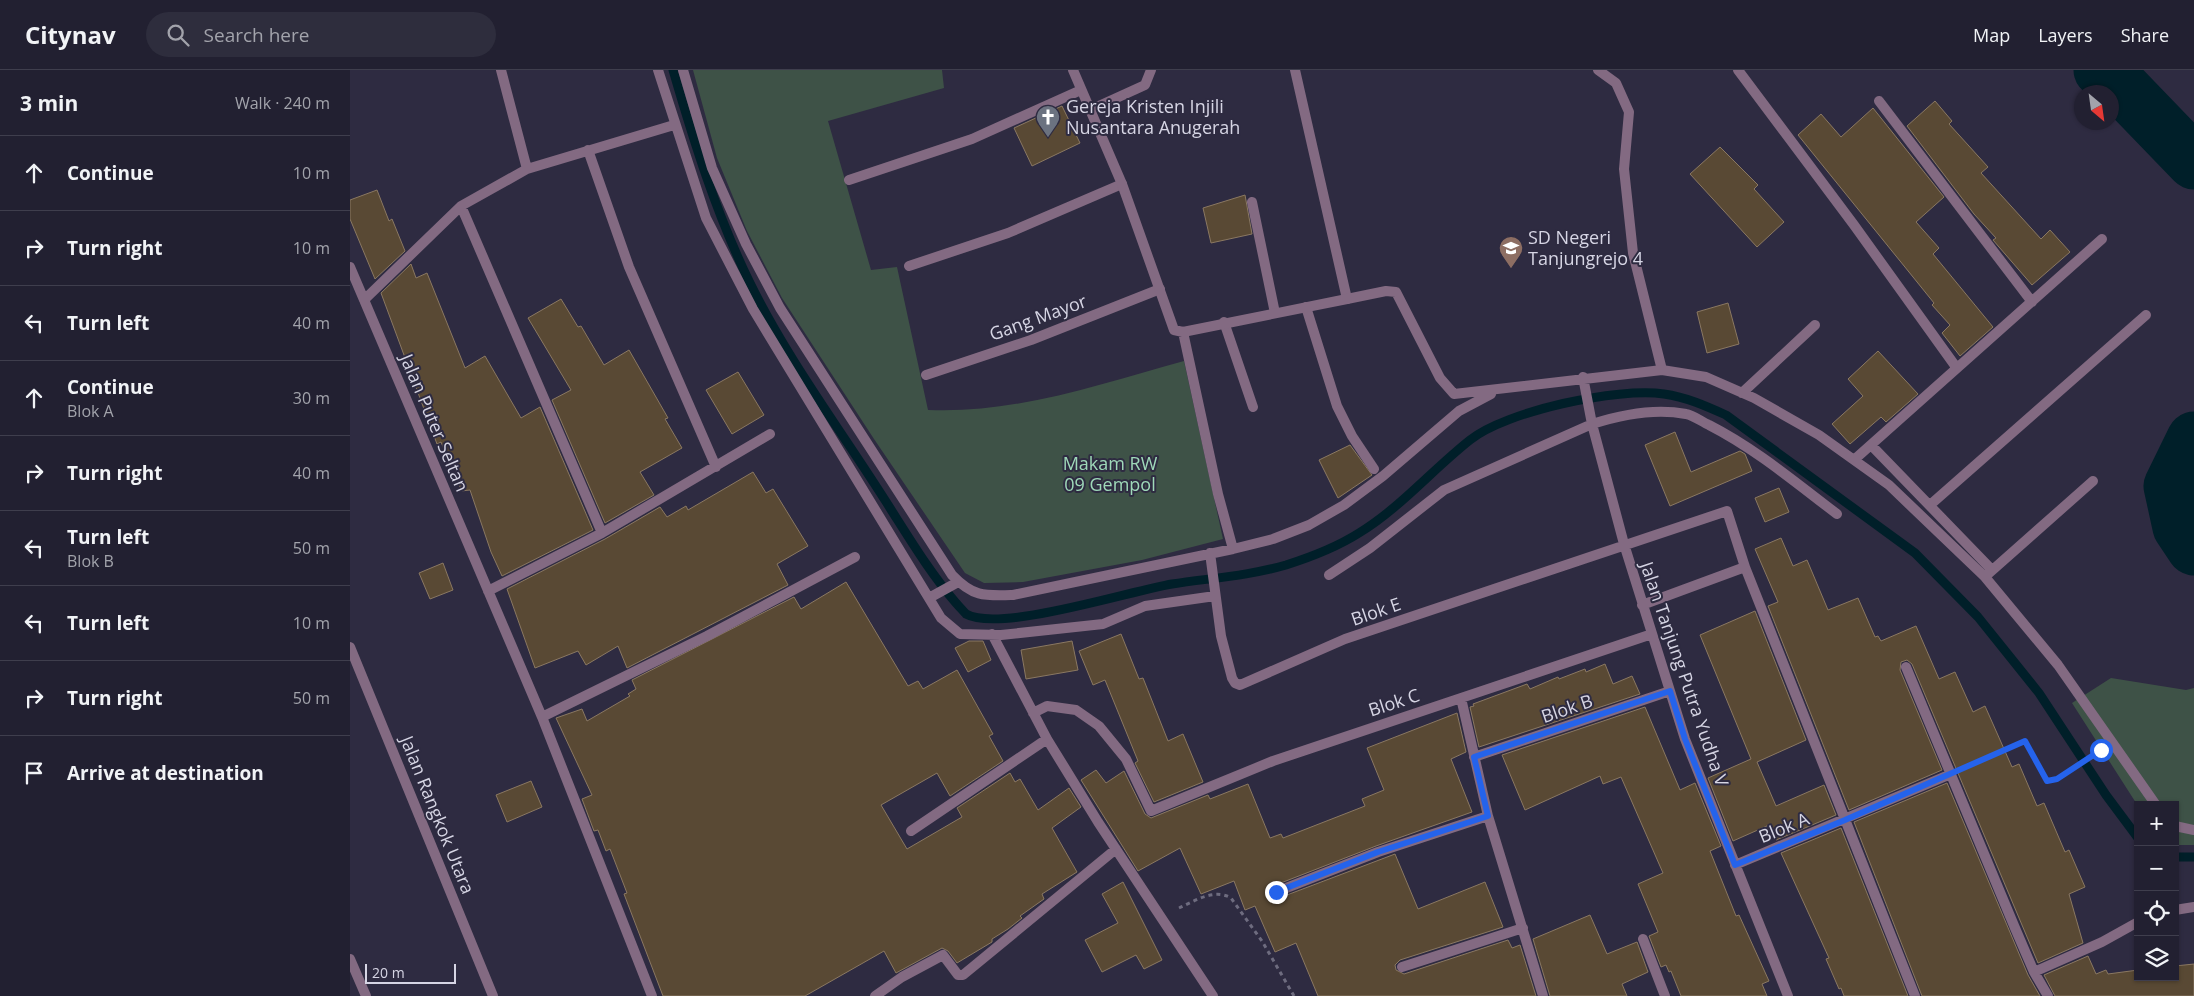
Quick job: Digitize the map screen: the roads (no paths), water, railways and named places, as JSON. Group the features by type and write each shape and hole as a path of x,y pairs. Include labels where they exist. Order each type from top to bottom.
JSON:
{"street":[{"path":"501,70 527,169"},
{"path":"658,70 674,125 706,218 753,309 930,597 941,618 960,634 992,634 1103,624 1145,606 1214,592 1210,553"},
{"path":"683,70 712,168 746,244 771,292 827,384 952,575 963,588 983,596 1013,595 1233,549 1273,539 1309,525 1344,505 1383,476 1460,411 1478,399 1507,387"},
{"path":"1073,70 1122,184 1174,330 1183,332 1224,322 1386,291 1396,292 1440,378 1447,389 1454,394 1507,387 1583,381 1662,370 1706,377 1742,393 1819,435 1855,460 1889,485 1989,574"},
{"path":"1090,110 1145,85 1151,70"},
{"path":"1295,70 1347,299"},
{"path":"1598,70 1616,83 1629,112 1624,169 1633,253 1662,370"},
{"path":"1738,70 1743,80 1854,225 1956,367"},
{"path":"849,180 972,139 1081,90"},
{"path":"1879,101 2032,302"},
{"path":"364,300 461,206 527,169 674,125"},
{"path":"588,150 629,267 716,467"},
{"path":"909,266 1008,233 1122,184"},
{"path":"1252,202 1275,313"},
{"path":"461,206 602,533"},
{"path":"1855,460 1956,367 2102,239"},
{"name":"Jalan Puter Seltan","path":"350,267 542,717 652,996"},
{"name":"Gang Mayor","path":"926,375 1031,340 1160,289"},
{"path":"1306,307 1337,406 1352,436 1374,469"},
{"path":"1930,505 2146,315"},
{"path":"1224,322 1253,407"},
{"path":"1742,393 1815,325"},
{"path":"1183,332 1218,494 1233,549"},
{"name":"Jalan Tanjung Putra Yudha V","path":"1583,381 1592,424 1624,544 1685,739 1788,996"},
{"path":"1329,575 1370,548 1444,490 1592,424 1608,418 1647,413 1687,414 1760,456 1837,514"},
{"path":"488,591 602,533 770,434"},
{"path":"1871,445 1930,505 1989,574 2058,665 2153,801"},
{"path":"1989,574 2093,480"},
{"path":"1624,544 1727,510 1745,567 1915,996"},
{"name":"Blok E","path":"1214,592 1221,636 1232,678 1235,684 1240,685 1345,640 1624,544"},
{"path":"542,717 707,636 855,557"},
{"path":"1642,605 1745,567"},
{"path":"930,597 957,582"},
{"path":"992,634 1047,739 1116,849 1213,996"},
{"name":"Blok C","path":"1033,713 1047,706 1076,710 1099,726 1126,759 1151,811 1273,762 1652,634"},
{"name":"Jalan Rangkok Utara","path":"350,647 493,996"},
{"path":"1906,667 2034,972 2048,996"},
{"name":"Blok B","path":"1474,757 1670,691"},
{"path":"1461,698 1488,816 1543,996"},
{"path":"911,831 1047,739"},
{"name":"Blok A","path":"1735,865 1951,774"},
{"path":"1276,892 1378,852 1488,816"},
{"path":"2179,827 2194,830"},
{"path":"875,996 902,977 943,955 958,974 963,974 1116,849"},
{"path":"2179,909 2194,907"},
{"path":"2034,972 2102,942 2134,924"},
{"path":"1402,967 1523,928"},
{"path":"1643,939 1665,996"},
{"path":"350,959 366,996"}],"waterway":[{"path":"673,70 716,203 737,255 764,311 798,368 922,557 938,581 966,614 983,618 1035,615 1172,584 1244,574 1286,565 1342,543 1374,523 1470,440 1487,429 1535,411 1592,398 1644,393 1672,395 1696,402 1726,415 1915,553 1978,617 2039,693 2106,795 2134,833"},
{"path":"2101,70 2110,75 2194,162"},
{"path":"2194,439 2171,486 2180,527 2194,548"},
{"path":"2179,857 2194,857"}],"place":[{"name":"Gereja Kristen Injili Nusantara Anugerah","path":"1048,138"},
{"name":"SD Negeri Tanjungrejo 4","path":"1511,269"}],"park label":[{"name":"Makam RW 09 Gempol","path":"1110,474"}]}
